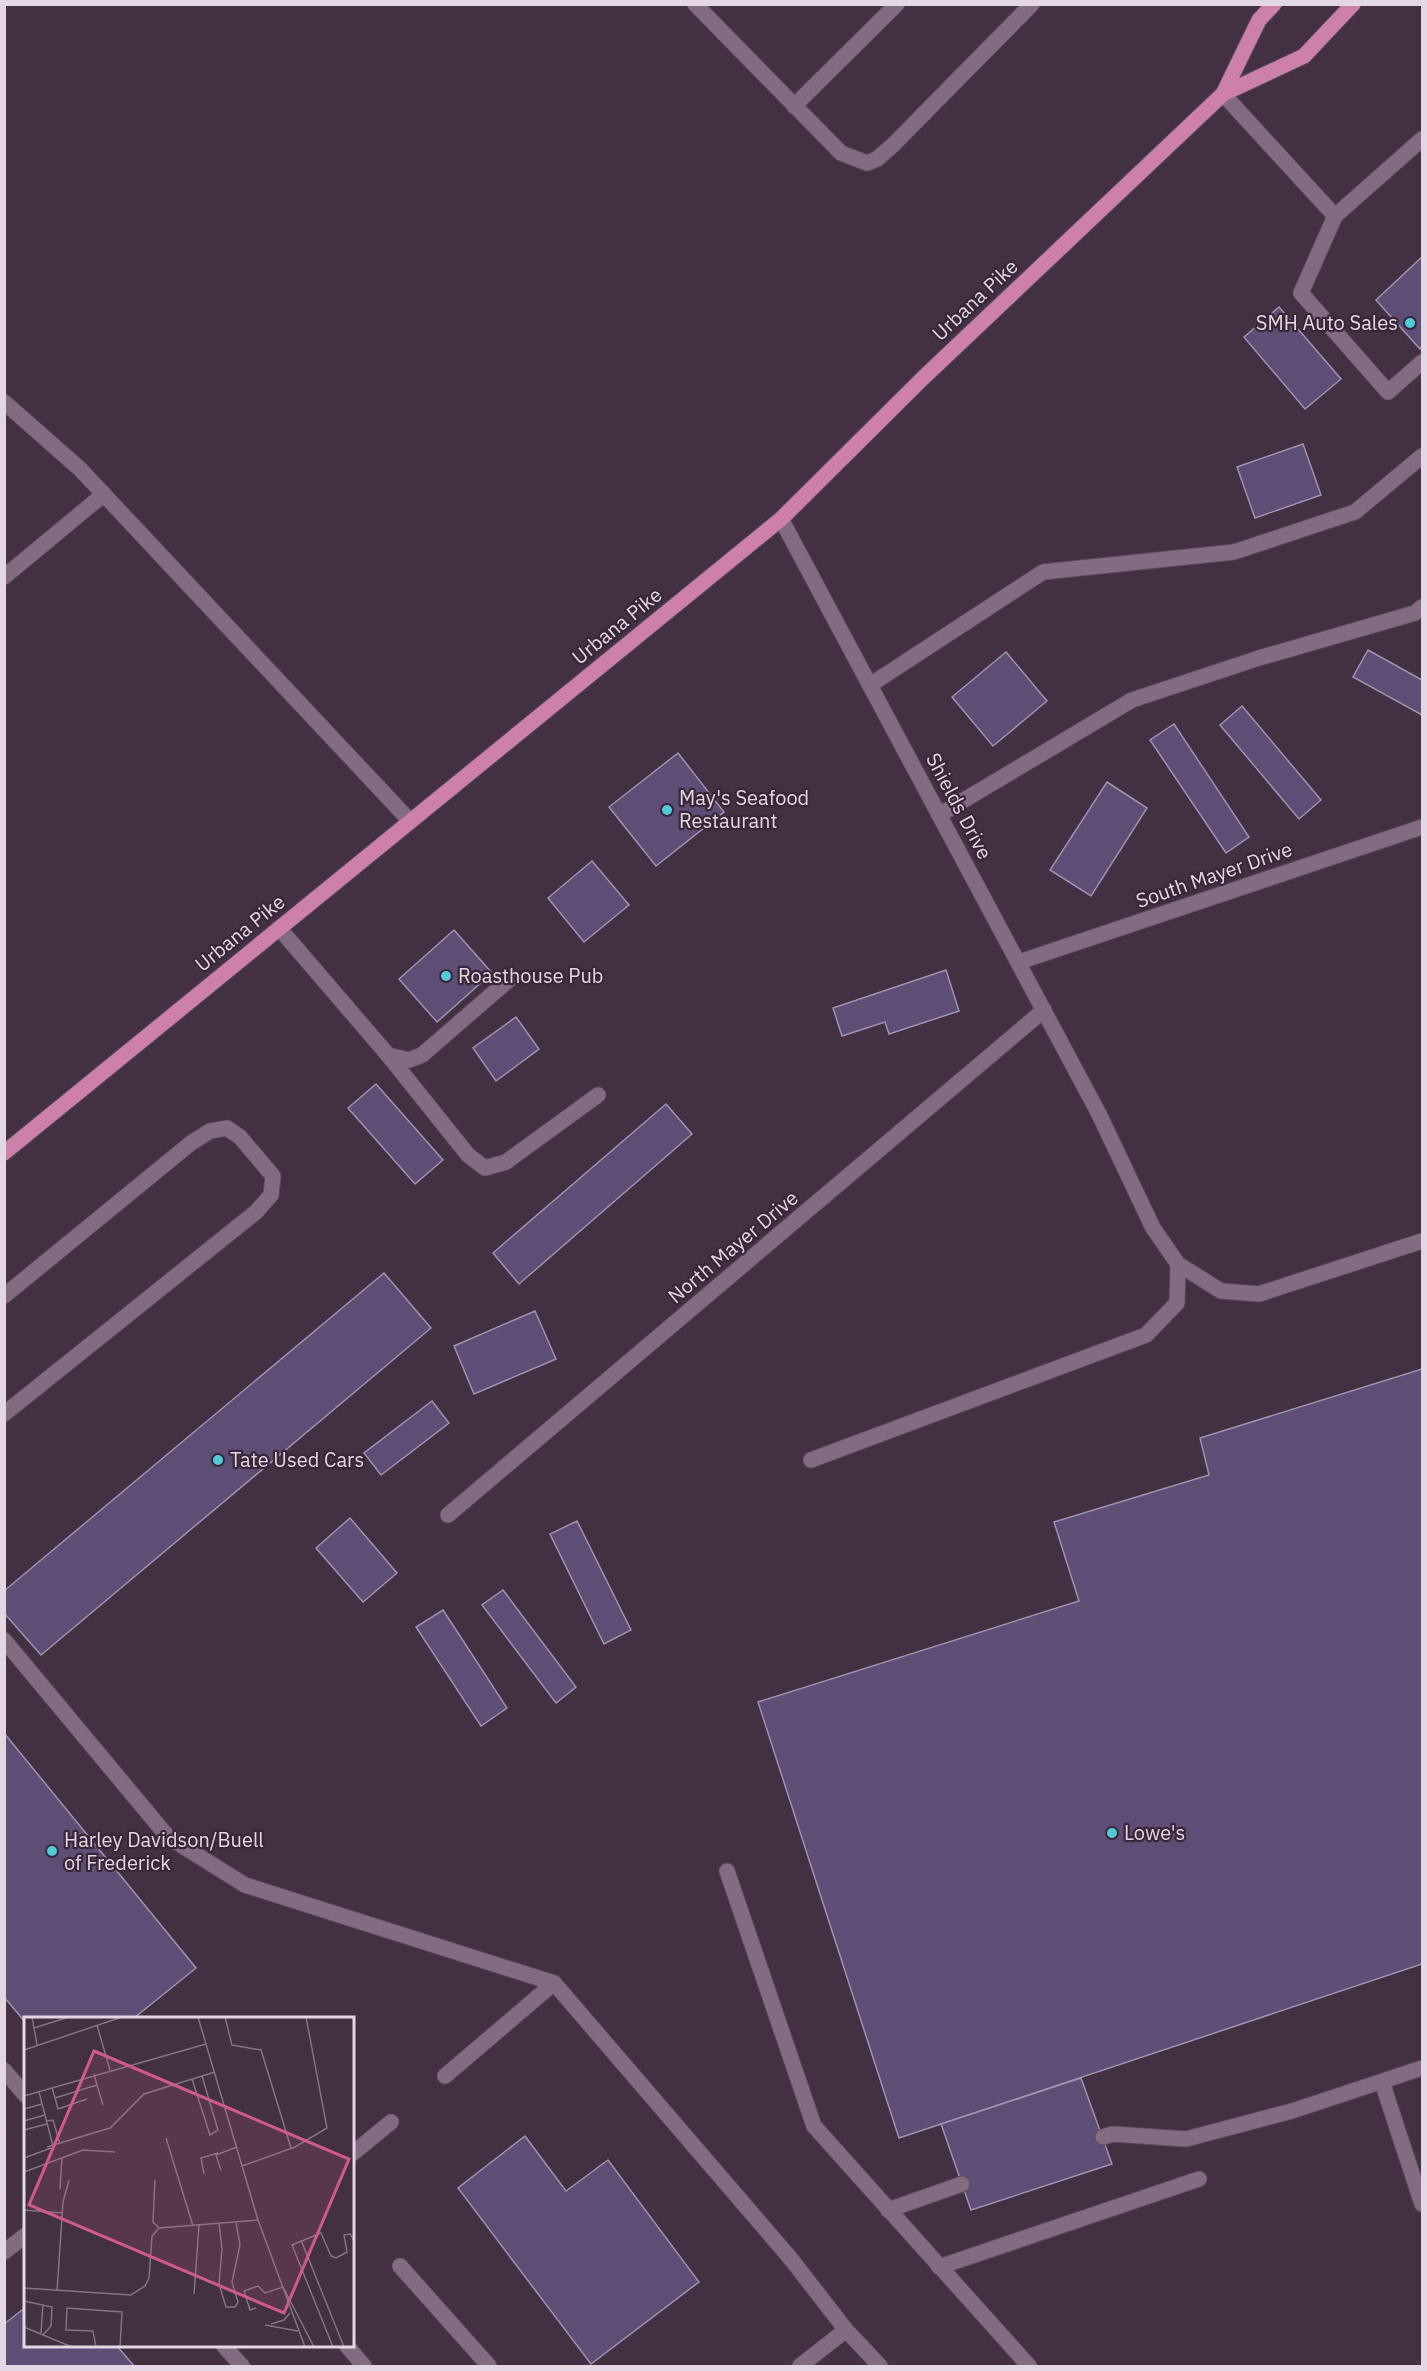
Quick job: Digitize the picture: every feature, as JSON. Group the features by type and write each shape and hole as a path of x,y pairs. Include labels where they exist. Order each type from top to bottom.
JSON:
{"main road":[{"name":"Urbana Pike","path":"1223,94 1259,20 1274,4"},
{"name":"Urbana Pike","path":"4,1154 781,519 923,378 1223,94 1304,56 1353,4"}],"street":[{"path":"695,4 841,153 859,162 867,163 877,159 1032,4"},
{"path":"794,106 897,4"},
{"path":"1223,94 1335,216"},
{"path":"1422,139 1335,216 1301,293 1388,392 1422,362"},
{"path":"4,402 80,469 410,821"},
{"path":"870,685 1043,572 1234,552 1355,512 1422,456"},
{"path":"4,577 104,494"},
{"name":"Shields Drive","path":"781,519 1099,1114 1153,1228 1178,1264"},
{"path":"939,815 1132,700 1259,658 1415,613 1422,607"},
{"name":"South Mayer Drive","path":"1019,962 1422,827"},
{"path":"279,928 388,1055 468,1155 485,1167 506,1162 598,1095"},
{"path":"388,1055 409,1060 422,1055 512,976"},
{"name":"North Mayer Drive","path":"448,1515 1044,1010"},
{"path":"4,1296 182,1151 210,1131 227,1128 240,1137 273,1176 271,1195 256,1212 4,1414"},
{"path":"1178,1264 1221,1291 1258,1294 1422,1241"},
{"path":"811,1460 1146,1335 1177,1303 1178,1264"},
{"path":"4,1640 168,1837 245,1885 554,1983 791,2259 846,2330 880,2367"},
{"path":"727,1871 814,2126 1029,2367"},
{"path":"445,2076 554,1983"},
{"path":"1103,2137 1113,2134 1186,2139 1292,2111 1422,2068"},
{"path":"4,2070 24,2094"},
{"path":"1382,2082 1422,2204"},
{"path":"354,2152 391,2122"},
{"path":"939,2267 1199,2179"},
{"path":"888,2210 962,2184"},
{"path":"4,2252 24,2237"},
{"path":"400,2266 489,2367"},
{"path":"801,2367 846,2330"},
{"path":"225,2347 242,2367"},
{"path":"347,2347 364,2367"}],"building":[{"name":"SMH Auto Sales","path":"1422,257 1422,346 1420,349 1376,300"},
{"path":"1279,307 1341,379 1305,409 1244,337"},
{"path":"1303,444 1321,495 1255,518 1237,467"},
{"path":"1368,650 1422,680 1422,715 1353,677"},
{"path":"1006,652 1047,701 993,746 952,697"},
{"path":"1242,706 1321,800 1299,819 1220,725"},
{"path":"1174,724 1249,837 1226,853 1150,740"},
{"name":"May's Seafood Restaurant","path":"678,753 724,812 656,866 609,807"},
{"path":"1107,782 1147,808 1091,896 1050,870"},
{"path":"592,861 629,905 584,942 548,898"},
{"name":"Roasthouse Pub","path":"454,930 492,973 437,1022 399,979"},
{"path":"946,970 959,1011 889,1034 885,1022 842,1036 833,1008"},
{"path":"516,1017 539,1049 496,1081 473,1048"},
{"path":"376,1084 443,1160 415,1184 348,1108"},
{"path":"666,1104 692,1134 519,1284 493,1253"},
{"name":"Tate Used Cars","path":"384,1273 431,1328 41,1655 4,1613 4,1591"},
{"path":"535,1311 556,1359 474,1394 454,1346"},
{"name":"Lowe's","path":"1422,1369 1422,1964 899,2138 758,1702 1079,1601 1054,1522 1209,1475 1200,1438"},
{"path":"432,1401 449,1423 381,1475 364,1453"},
{"path":"350,1518 397,1573 363,1602 316,1548"},
{"path":"577,1521 631,1630 604,1644 550,1534"},
{"path":"503,1590 576,1687 556,1703 482,1605"},
{"path":"443,1610 507,1708 481,1726 416,1627"},
{"name":"Harley Davidson/Buell of Frederick","path":"4,1733 196,1968 135,2017 24,2017 24,2021 4,1997"},
{"path":"1081,2078 1112,2164 971,2210 941,2124"},
{"path":"525,2136 566,2191 608,2160 699,2282 591,2364 458,2188"},
{"path":"24,2309 24,2347 118,2347 134,2366 4,2366 4,2324"}],"place":[{"name":"SMH Auto Sales","path":"1410,323"},
{"name":"May's Seafood Restaurant","path":"667,810"},
{"name":"Roasthouse Pub","path":"446,976"},
{"name":"Tate Used Cars","path":"218,1460"},
{"name":"Lowe's","path":"1112,1833"},
{"name":"Harley Davidson/Buell of Frederick","path":"52,1851"}]}
